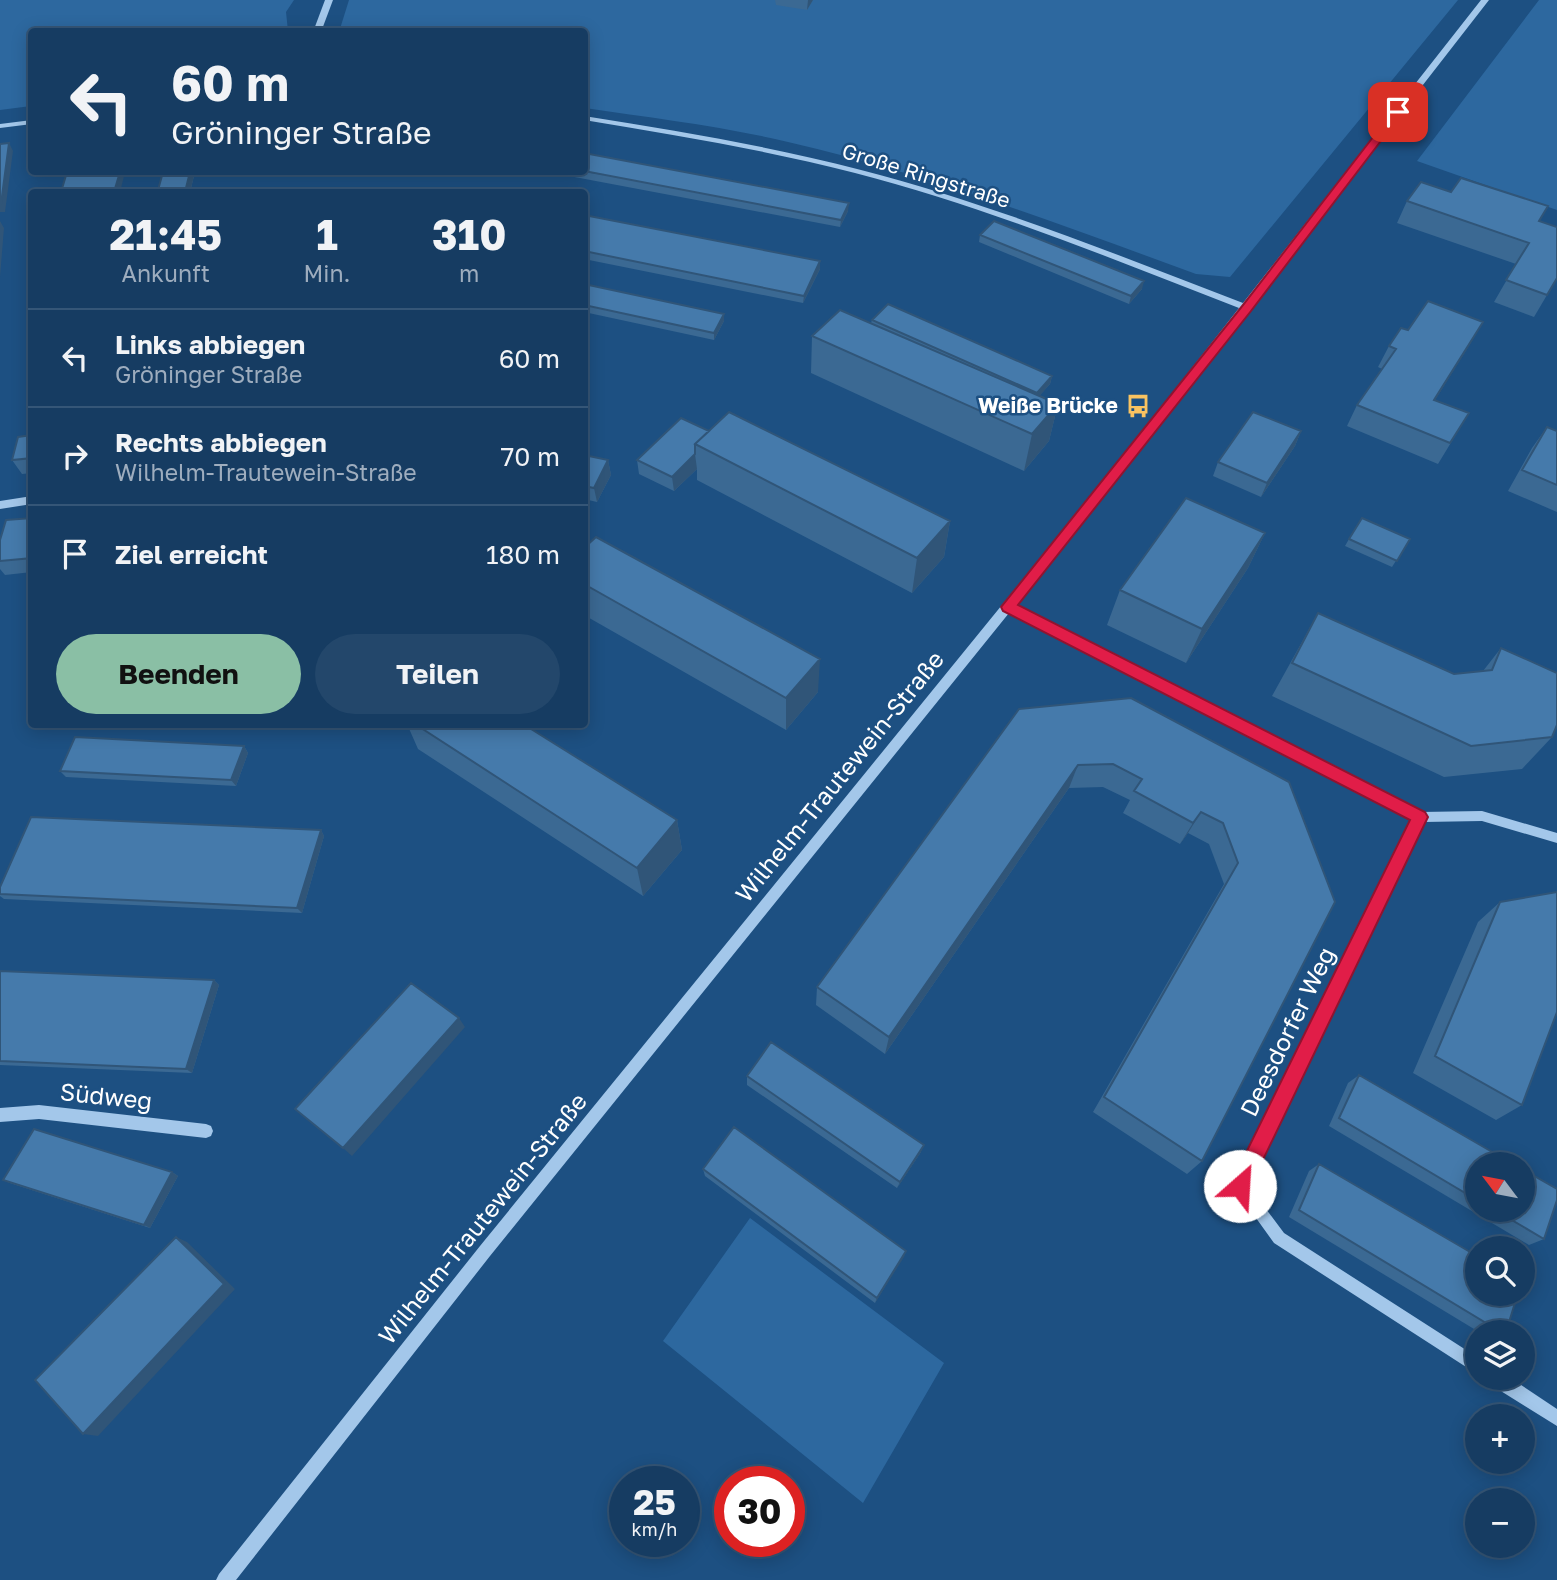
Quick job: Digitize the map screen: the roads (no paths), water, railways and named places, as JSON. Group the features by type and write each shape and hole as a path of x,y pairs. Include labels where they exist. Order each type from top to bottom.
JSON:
{"street":[{"path":"318,28 329,0"},
{"name":"Wilhelm-Trautewein-Straße","path":"225,1580 502,1230 1247,308 1485,0"},
{"name":"Große Ringstraße","path":"588,119 711,139 894,181 977,207 1247,308"},
{"path":"0,126 28,122"},
{"path":"0,505 28,501"},
{"path":"1008,607 1420,817 1482,816 1557,838"},
{"name":"Deesdorfer Weg","path":"1420,817 1240,1186 1279,1238 1465,1358"},
{"name":"Südweg","path":"0,1115 39,1112 206,1131"},
{"path":"1514,1390 1557,1418"}],"place":[{"name":"Weiße Brücke","path":"1138,406"}]}
